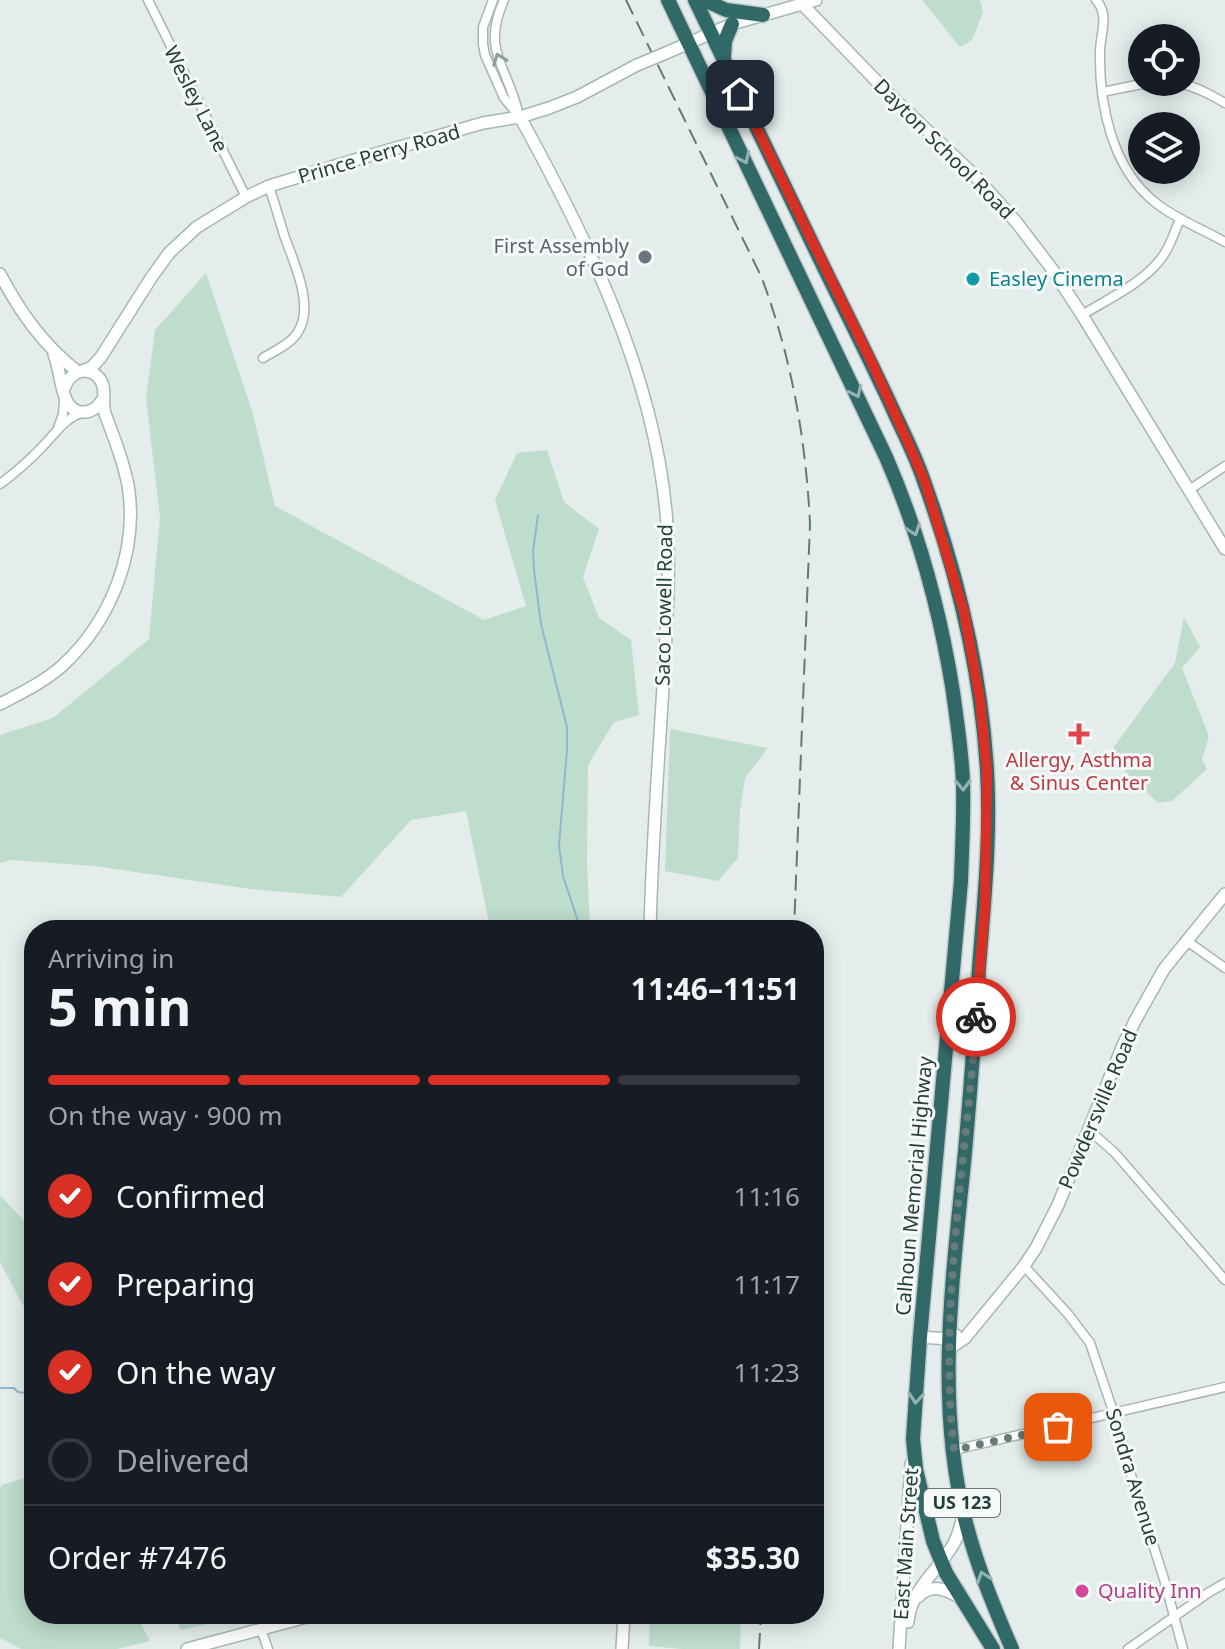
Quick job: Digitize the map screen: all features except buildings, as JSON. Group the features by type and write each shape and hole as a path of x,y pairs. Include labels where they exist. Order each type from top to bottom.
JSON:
{"highway":[{"name":"Calhoun Memorial Highway","path":"668,0 886,457 926,564 940,619 963,779 961,881 913,1439 916,1469 933,1541 960,1598 993,1649"},
{"name":"US 123","path":"695,0 910,447 925,482 964,612 980,700 987,772 986,869 973,1069 951,1289 949,1397 963,1510 992,1602 1012,1649"},
{"path":"704,0 726,10 763,15"},
{"path":"724,60 725,41 732,24"},
{"path":"886,457 910,447"},
{"path":"940,619 964,612"},
{"path":"957,923 983,925"},
{"path":"933,1189 961,1190"},
{"path":"931,1212 939,1241 956,1245"},
{"path":"926,1264 945,1268 951,1289"}],"street":[{"name":"Wesley Lane","path":"148,0 246,197"},
{"path":"493,0 483,27 485,55 504,98 520,117"},
{"path":"504,0 498,13 494,45 520,117"},
{"name":"Prince Perry Road","path":"80,372 92,367 169,253 197,227 246,197 269,186 425,139 483,123 520,117 577,97 637,65 732,24 816,0"},
{"path":"1096,0 1105,14 1100,53 1103,92 1114,141 1127,172 1155,203 1225,242"},
{"name":"Dayton School Road","path":"802,4 998,200 1046,260 1225,549"},
{"path":"1103,92 1180,83 1225,103"},
{"name":"Saco Lowell Road","path":"520,117 574,221 624,335 647,405 660,470 666,515 667,609 651,920"},
{"path":"263,358 299,331 304,302 296,266 269,186"},
{"path":"1082,315 1159,262 1180,219"},
{"path":"0,274 26,320 60,359 80,372 95,374 101,381 105,413 128,485 130,511 123,570 110,603 86,642 42,681 0,704"},
{"name":"Prince Perry Road","path":"101,381 102,369 117,333"},
{"path":"51,349 59,365 64,393 73,408 88,411 102,421 114,439"},
{"path":"57,429 63,414 67,380 80,372"},
{"path":"0,484 26,463 57,429 77,414 101,403 104,394"},
{"path":"1189,490 1225,466"},
{"name":"Powdersville Road","path":"949,1344 965,1338 1036,1248 1058,1205 1136,1019 1164,969 1225,894"},
{"path":"1187,941 1225,968"},
{"path":"1089,1130 1115,1153 1225,1280"},
{"name":"Sondra Avenue","path":"1024,1266 1059,1303 1090,1343 1114,1412 1183,1649"},
{"path":"920,1337 949,1344"},
{"path":"954,1450 1225,1387"},
{"name":"East Main Street","path":"899,1649 913,1439"},
{"name":"East Main Street","path":"906,1649 912,1603 955,1541 963,1510"},
{"path":"1128,1649 1225,1583"},
{"path":"912,1603 922,1592 935,1588 960,1598"},
{"path":"187,1649 280,1624"},
{"path":"622,1649 623,1624"},
{"path":"261,1629 268,1649"}],"green space":[{"path":"922,0 980,0 983,12 972,40 960,47"},
{"path":"206,273 253,414 275,506 484,620 526,606 495,500 517,453 547,450 564,502 599,529 583,577 599,618 631,640 639,715 614,722 588,765 590,920 490,920 466,811 411,820 341,897 251,889 95,866 11,860 0,863 0,735 53,718 149,639 160,517 146,398 155,330"},
{"path":"1184,617 1200,647 1182,668 1209,736 1202,759 1207,769 1172,801 1158,803 1108,755 1175,663"},
{"path":"670,729 768,748 745,778 738,858 718,881 665,871"},
{"path":"0,1195 24,1221 24,1307 0,1262"},
{"path":"24,1478 24,1624 141,1624 150,1641 117,1649 21,1649 0,1638 2,1485"},
{"path":"178,1624 208,1624 181,1630"},
{"path":"650,1624 741,1624 740,1649 649,1646"}],"waterway":[{"path":"538,515 533,551 541,624 567,727 559,845 563,876 578,920"},
{"path":"0,1388 14,1388 24,1393"}],"railway":[{"path":"626,0 761,276 781,336 795,398 805,460 810,524 794,920"},
{"path":"759,1649 760,1624"}],"way so far":[{"path":"976,1017 950,1297 949,1397 954,1450 1058,1427"}],"place":[{"name":"First Assembly of God","path":"645,257"},
{"name":"Easley Cinema","path":"973,279"},
{"name":"Allergy, Asthma & Sinus Center","path":"1079,734"},
{"name":"Quality Inn","path":"1082,1591"}],"route":[{"path":"740,94 910,447 925,482 964,612 980,700 988,804 985,906 976,1017"}]}
